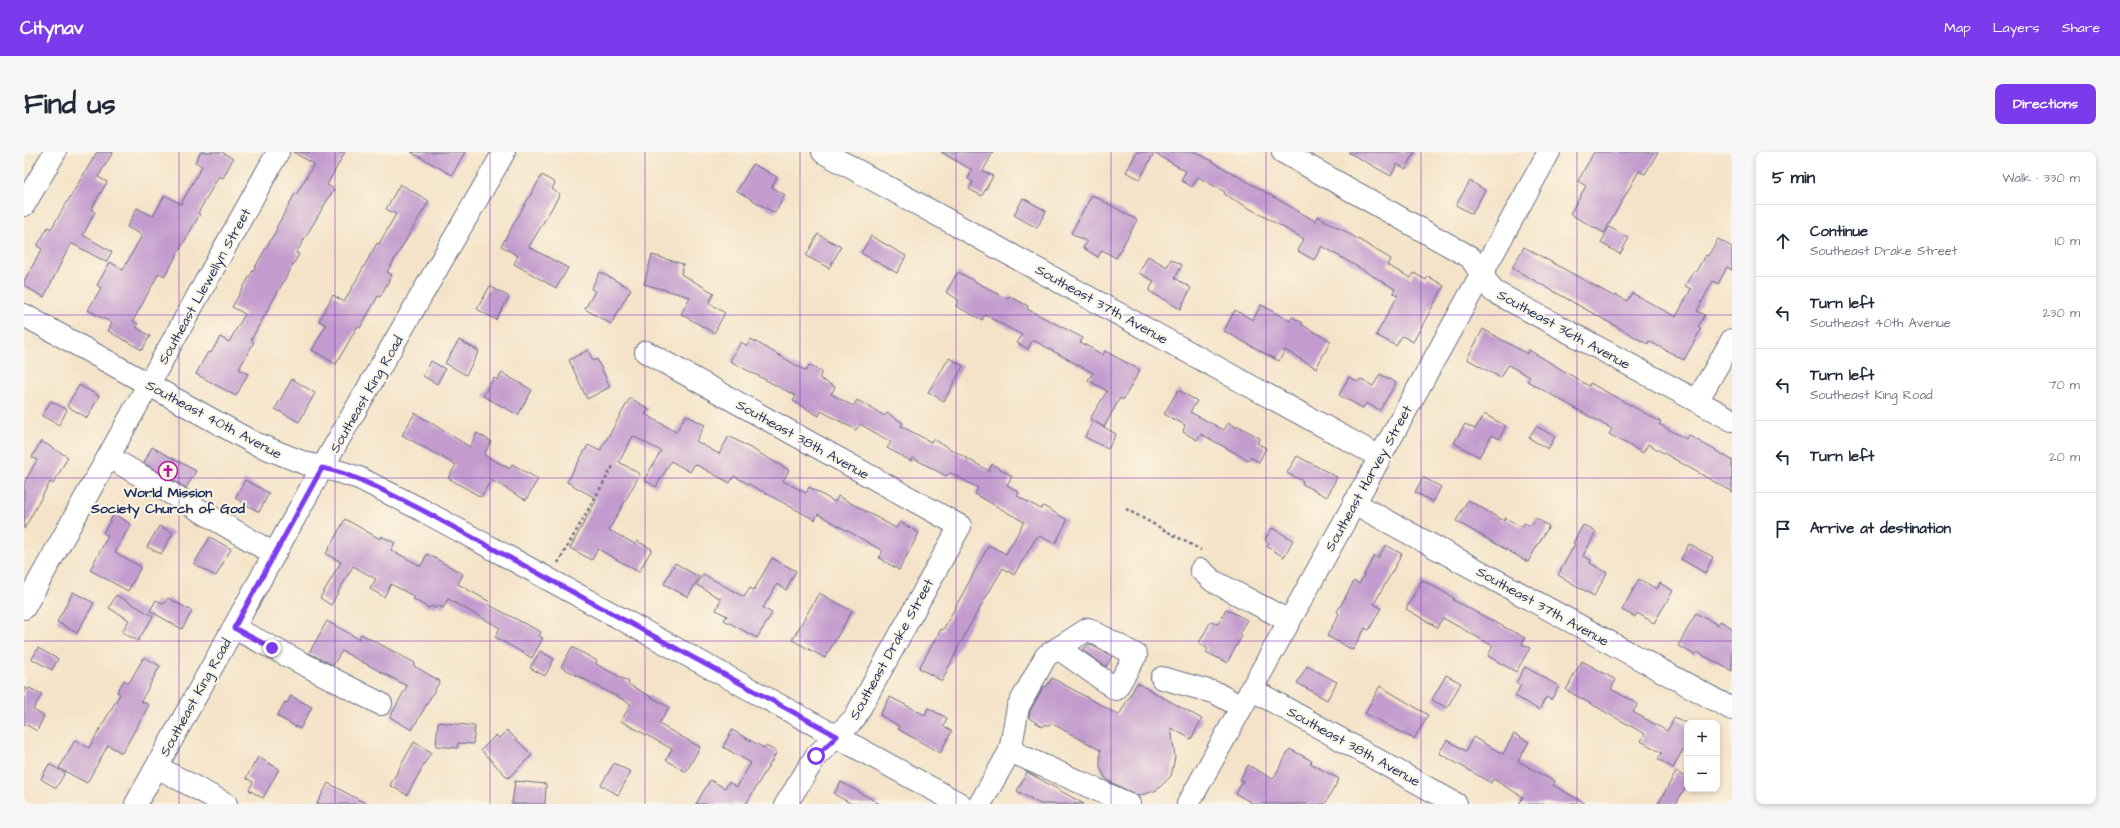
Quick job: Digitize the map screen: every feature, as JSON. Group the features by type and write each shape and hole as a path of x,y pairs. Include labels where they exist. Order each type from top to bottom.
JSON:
{"street":[{"path":"24,205 55,152"},
{"name":"Southeast Llewellyn Street","path":"24,608 278,152"},
{"name":"Southeast King Road","path":"136,804 322,468 504,152"},
{"name":"Southeast 37th Avenue","path":"823,152 1380,457"},
{"name":"Southeast 36th Avenue","path":"1283,152 1470,257 1493,291 1732,420"},
{"name":"Southeast Harvey Street","path":"1188,804 1549,152"},
{"name":"Southeast 40th Avenue","path":"24,315 254,443 293,460 359,478 549,579 960,804"},
{"path":"1697,401 1732,340"},
{"name":"Southeast 38th Avenue","path":"646,352 960,526"},
{"path":"109,457 274,554"},
{"name":"Southeast 37th Avenue","path":"1354,503 1732,709"},
{"name":"Southeast Drake Street","path":"786,804 816,756 854,719 960,526"},
{"path":"1201,570 1213,580 1289,621"},
{"path":"234,628 381,704"},
{"path":"980,804 1010,752 1018,707 1046,656 1058,648"},
{"name":"Southeast 38th Avenue","path":"1162,678 1216,693 1246,698 1456,804"},
{"path":"1010,752 1130,804"},
{"path":"157,766 226,804"}],"path":[{"path":"549,579 613,466"}],"building":[{"path":"97,152 113,152 98,177 107,182 91,210 95,212 83,235 112,252 106,262 71,243 44,297 24,286 24,281 42,249 37,246 48,227 51,229"},
{"path":"201,152 222,152 233,159 223,178 219,176 198,213 200,214 165,276 159,273 133,321 138,324 136,327 150,336 142,350 108,331 112,323 88,310 101,288 97,285 110,262 123,270 142,235 127,227 137,208 153,216 165,195 181,204 202,166 195,162"},
{"path":"293,152 345,152 327,185 334,189 296,253 299,254 251,340 254,342 239,369 248,374 236,396 196,374 208,352 211,353 220,337 229,342 245,314 232,307 277,229 276,228 295,194 296,195 314,164"},
{"path":"411,152 465,152 452,175"},
{"path":"941,152 993,152 983,171 993,176 982,196 969,189 973,182 968,179 972,170"},
{"path":"1137,152 1196,152 1315,221 1317,216 1348,233 1391,259 1387,265 1411,278 1414,273 1426,280 1428,276 1444,286 1413,342 1402,336 1396,346 1376,335 1398,295 1393,293 1395,289 1322,246 1314,260 1298,251 1304,239 1224,194 1225,192 1198,177 1192,187 1181,180 1186,171 1154,153 1140,179 1126,172"},
{"path":"1348,152 1415,152 1406,169 1397,164 1391,176"},
{"path":"1594,152 1658,152 1645,174 1639,171 1604,233 1570,214 1586,186 1578,181"},
{"path":"753,164 777,177 772,187 785,195 775,213 737,191"},
{"path":"542,175 555,183 552,189 560,194 529,247 568,268 556,288 514,264 518,256 501,246"},
{"path":"1470,181 1485,190 1472,214 1456,205"},
{"path":"400,184 429,201 387,272 392,275 380,297 378,296 360,328 357,327 336,364 312,350 326,325 319,321 333,295 344,302 377,243 379,244 396,214 386,209"},
{"path":"1092,195 1137,220 1116,258 1102,250 1098,257 1083,248 1087,242 1071,233"},
{"path":"1023,198 1046,211 1037,228 1014,215"},
{"path":"1609,227 1629,238 1620,254 1601,243"},
{"path":"818,234 841,247 829,268 806,256"},
{"path":"871,236 906,256 897,273 861,253"},
{"path":"1718,239 1732,247 1732,270 1727,267 1718,284 1713,281 1697,311 1705,315 1698,327 1701,329 1684,360 1649,341 1648,344 1644,342 1512,268 1524,247 1615,297 1616,295 1627,301 1632,293 1676,317 1691,289 1685,286 1694,270 1696,272 1705,255 1708,256"},
{"path":"652,255 683,264 681,274 714,293 709,303 725,313 714,333 681,314 690,297 644,284"},
{"path":"1148,256 1167,267 1171,259 1182,265 1175,278 1191,288 1180,309 1149,291 1154,281 1139,273"},
{"path":"600,272 631,289 611,324 585,309 595,291 591,289"},
{"path":"958,272 1007,299 1009,296 1028,306 1027,309 1083,338 1080,342 1103,355 1105,351 1140,370 1123,400 1120,398 1104,427 1090,419 1107,391 1088,380 1093,373 1035,341 1032,341 1028,349 1017,343 1022,335 985,315 982,320 956,306 959,300 946,292"},
{"path":"490,286 509,297 496,320 477,309"},
{"path":"1261,305 1290,321 1292,317 1303,323 1302,325 1331,341 1316,368 1285,350 1279,361 1224,331 1235,310 1253,320"},
{"path":"1483,329 1527,354 1529,350 1589,386 1590,383 1661,422 1659,424 1686,439 1688,435 1732,460 1732,492 1648,444 1643,453 1609,434 1612,429 1527,381 1530,377 1508,365 1501,378 1467,359"},
{"path":"751,339 806,371 809,365 822,372 819,378 835,387 831,394 853,406 857,400 885,416 887,413 903,423 901,426 931,442 933,439 989,471 992,464 1012,476 1007,485 1019,492 1017,496 1041,509 1043,506 1066,519 1067,521 1055,544 1040,536 1036,538 1014,575 1003,568 966,632 942,681 919,668 941,629 943,630 989,545 1006,554 1024,522 975,494 978,488 951,473 946,476 913,458 911,461 887,448 891,442 860,424 856,430 821,411 819,416 793,401 796,396 730,361 741,342 747,346"},
{"path":"459,340 479,351 466,375 445,363"},
{"path":"588,350 593,361 597,359 610,387 587,399 569,360"},
{"path":"949,358 963,366 944,401 928,392"},
{"path":"431,361 445,369 437,384 423,376"},
{"path":"502,373 532,390 518,415 483,396 494,378 497,380"},
{"path":"1380,374 1396,383 1380,410 1366,403 1363,408 1339,395 1349,377 1358,382 1360,379 1373,386"},
{"path":"292,379 315,393 299,422 275,409"},
{"path":"79,385 99,396 87,418 67,406"},
{"path":"1178,390 1197,401 1190,412 1224,430 1228,423 1237,428 1238,426 1260,438 1257,443 1266,448 1259,462 1250,457 1248,460 1201,434 1197,440 1183,432 1185,425 1164,414"},
{"path":"630,398 649,409 645,414 676,432 686,415 705,425 696,441 719,454 729,436 789,470 783,481 806,493 809,487 835,502 838,496 896,528 900,522 919,533 899,570 879,558 883,551 818,514 815,520 734,476 730,483 695,464 690,472 671,461 656,487 644,480 661,451 633,436 619,462 640,474 609,530 635,544 637,541 652,549 639,572 598,549 592,560 570,548 597,499 567,482 588,445 600,451"},
{"path":"51,401 67,410 59,425 42,416"},
{"path":"415,413 470,447 477,433 491,441 484,455 510,469 512,464 538,479 526,500 491,480 481,497 448,478 456,465 402,435"},
{"path":"1484,414 1506,426 1499,439 1492,435 1479,457 1454,443 1465,424 1475,429"},
{"path":"1093,421 1116,434 1108,449 1085,437"},
{"path":"1536,426 1555,437 1548,449 1529,438"},
{"path":"41,441 68,457 53,484 50,482 24,529 24,483 37,460 32,457"},
{"name":"World Mission Society Church of God","path":"152,447 196,471 186,488 144,463"},
{"path":"1297,456 1337,477 1327,497 1302,484 1303,481 1287,473"},
{"path":"1423,477 1441,487 1433,502 1415,492"},
{"path":"245,480 269,493 259,512 235,498"},
{"path":"1468,500 1504,521 1505,518 1522,527 1524,523 1531,526 1536,518 1549,526 1528,562 1456,521"},
{"path":"114,514 131,524 115,552 141,567 128,591 90,570 108,536 103,533"},
{"path":"345,519 380,539 381,536 395,543 391,550 421,566 427,554 463,574 458,584 490,602 489,605 541,632 539,636 543,638 532,658 495,637 500,628 448,599 443,608 437,605 435,608 431,606 429,608 413,599 415,597 391,584 384,597 370,589 376,579 353,566 331,605 320,598 341,562 326,554"},
{"path":"1583,525 1596,532 1583,556 1591,560 1590,563 1607,573 1594,596 1558,575 1575,544 1573,543"},
{"path":"159,526 173,533 161,554 147,547"},
{"path":"1272,528 1293,540 1284,557 1267,547 1269,543 1265,540"},
{"path":"210,537 231,549 216,576 194,564"},
{"path":"1689,544 1713,557 1705,573 1681,559"},
{"path":"1386,545 1402,554 1374,604 1381,608 1369,630 1365,628 1353,650 1327,636 1339,614 1337,612 1354,581 1359,584 1374,556 1378,558"},
{"path":"772,558 796,571 786,590 777,584 763,608 772,613 757,638 724,620 727,616 716,610 721,599 697,585 703,574 744,597 750,588 754,590"},
{"path":"675,563 699,577 688,597 664,584"},
{"path":"1639,579 1657,589 1660,583 1673,591 1654,623 1637,613 1635,617 1622,610"},
{"path":"1422,580 1454,598 1453,600 1525,638 1522,644 1530,648 1516,672 1488,656 1493,646 1443,618 1437,627 1406,609"},
{"path":"73,592 94,603 77,633 57,622"},
{"path":"819,593 852,611 825,658 792,640"},
{"path":"116,595 153,616 138,641 122,632 129,620 109,608"},
{"path":"168,598 192,611 182,629 150,611 156,600 164,604"},
{"path":"1226,609 1247,620 1239,634 1242,636 1227,663 1206,652 1208,649 1199,643 1211,621 1218,624"},
{"path":"1696,613 1718,625 1720,621 1732,628 1732,671 1697,652 1695,655 1678,646"},
{"path":"327,621 359,639 361,634 415,663 414,666 440,681 412,730 390,717 407,686 342,651 333,665 309,653"},
{"path":"1089,644 1112,656 1106,667 1082,650"},
{"path":"572,647 597,661 596,664 629,682 628,684 669,707 659,724 700,747 686,772 666,760 672,749 621,721 631,704 561,667"},
{"path":"38,648 58,659 52,670 32,659"},
{"path":"540,651 554,659 545,676 530,668"},
{"path":"144,657 160,666 141,701 149,705 122,753 108,745 87,783 59,768 75,740 89,748 120,694 117,692 124,680 129,683"},
{"path":"1582,661 1616,680 1611,689 1638,704 1633,712 1667,731 1675,717 1684,722 1684,748 1673,768 1658,759 1662,753 1641,741 1645,734 1566,690"},
{"path":"1307,666 1337,682 1327,700 1297,683"},
{"path":"1525,667 1559,686 1551,700 1546,697 1539,710 1515,696 1521,685 1516,683"},
{"path":"1446,675 1461,683 1447,708 1432,700"},
{"path":"1052,678 1119,715 1137,683 1202,719 1191,739 1171,728 1175,757 1171,776 1157,790 1138,796 1107,780 1100,768 1100,750 1051,723 1049,726 1045,724 1043,727 1029,718 1030,711 1044,686 1046,687"},
{"path":"1380,686 1428,715 1414,739 1365,713"},
{"path":"24,687 28,690 29,688 42,694 33,710 44,716 37,731 25,724 24,726"},
{"path":"291,696 312,707 300,729 277,716 285,702 287,703"},
{"path":"890,697 925,715 928,708 947,718 943,726 952,731 940,753 898,729 899,726 880,715"},
{"path":"438,722 475,726 473,744 458,743 457,748 436,746"},
{"path":"507,730 532,755 508,778 481,750 496,735 499,738"},
{"path":"732,730 764,748 766,746 777,752 746,804 696,804 710,780 725,788 729,782 737,787 751,763 723,747"},
{"path":"1514,734 1529,742 1518,761 1555,782 1553,785 1586,804 1519,804 1523,797 1493,779 1491,783 1439,753 1447,740 1466,751 1473,737 1503,754"},
{"path":"414,742 431,752 407,795 390,785"},
{"path":"1290,749 1312,761 1310,763 1339,779 1325,804 1254,804 1236,794 1243,781 1240,780 1248,765 1273,779"},
{"path":"258,757 279,769 263,798 249,790 253,782 246,778"},
{"path":"614,763 631,772 618,795 601,785"},
{"path":"49,764 65,773 56,788 41,779"},
{"path":"1027,772 1084,804 1040,804 1017,791"},
{"path":"1676,772 1684,776 1684,789 1676,804 1658,804"},
{"path":"515,781 546,784 545,804 512,804"},
{"path":"841,782 880,804 852,804 834,794"},
{"path":"328,783 367,804 317,804"}],"place":[{"name":"World Mission Society Church of God","path":"168,471"}],"route":[{"path":"272,648 234,628 322,468 359,478 422,510 837,736 816,756"}]}
